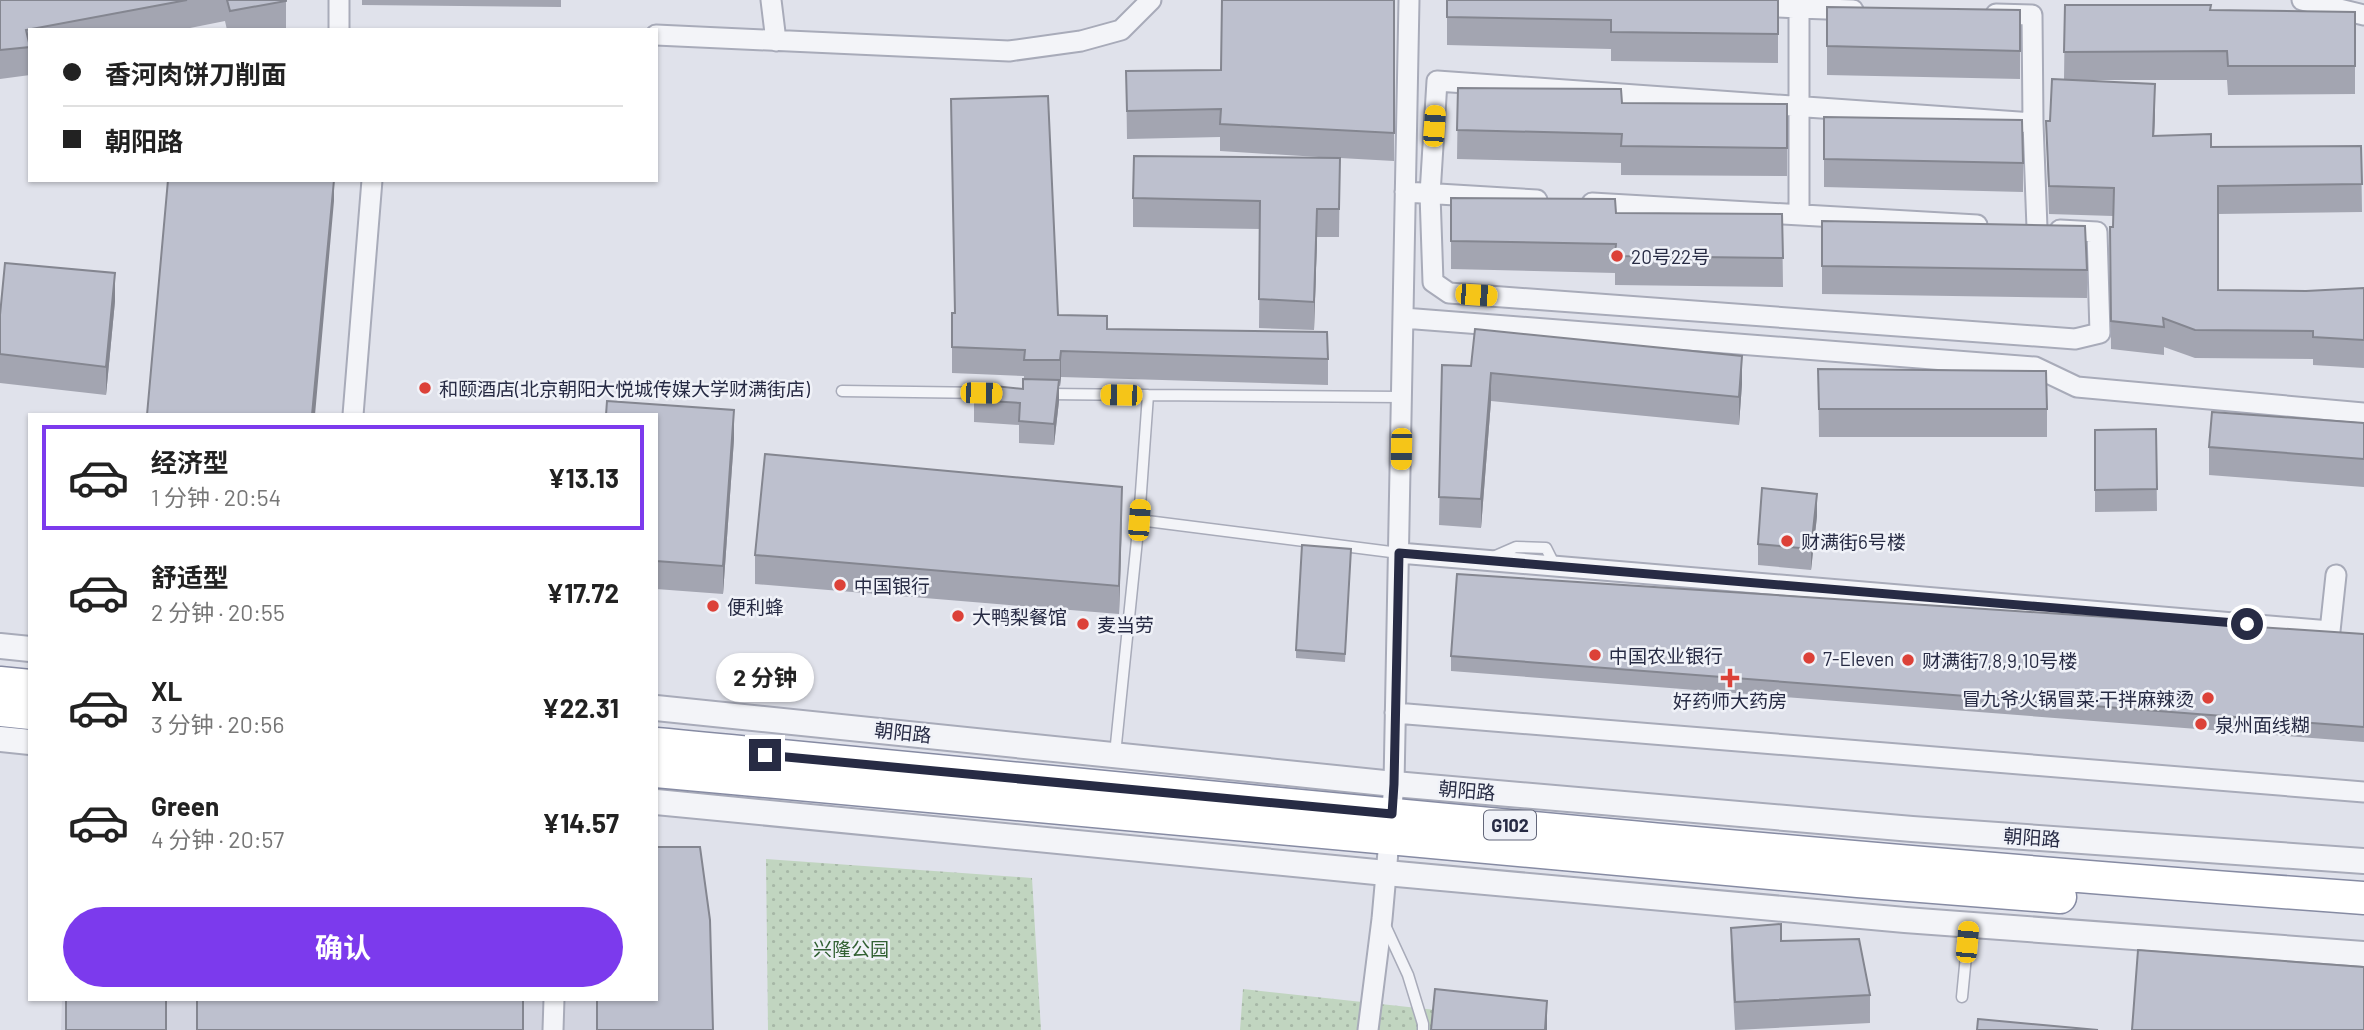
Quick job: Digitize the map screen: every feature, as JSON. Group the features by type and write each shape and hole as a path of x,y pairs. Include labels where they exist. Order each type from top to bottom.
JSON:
{"highway":[{"path":"0,683 28,686"},
{"path":"0,710 28,713"},
{"name":"朝阳路","path":"658,744 1872,859 2364,898"},
{"name":"朝阳路","path":"658,771 1392,812 1858,881 2364,919"}],"street":[{"path":"339,0 339,28"},
{"path":"771,0 776,41"},
{"path":"658,35 1009,51 1081,41 1121,30 1151,0"},
{"path":"1368,1030 1392,812 1409,0"},
{"path":"2302,0 2364,15"},
{"path":"1734,5 1867,10"},
{"path":"1798,8 1799,215"},
{"path":"1977,14 2032,15 2033,123 2031,228 2097,232 2100,332 2075,339 1449,293 1433,282 1430,194 1437,81 2033,123"},
{"path":"353,413 372,182"},
{"path":"1405,192 1998,226"},
{"path":"1403,318 2035,367 2077,387 2364,413"},
{"path":"1399,553 2330,631 2336,575"},
{"path":"0,646 28,649"},
{"name":"朝阳路","path":"658,708 1115,755 1392,812 1912,829 2364,861"},
{"path":"1395,713 2364,792"},
{"path":"0,739 28,742"},
{"path":"658,802 1387,873 1969,925 2364,954"},
{"path":"553,1030 554,1001"}],"lane":[{"path":"842,391 995,393"},
{"path":"1037,394 1401,397"},
{"path":"1115,755 1139,520 1148,396"},
{"path":"1139,520 1399,553"},
{"path":"1382,919 1408,975 1423,1030"},
{"path":"1962,997 1969,925"}],"shaded area":[{"path":"62,1001 632,1001 634,1030 61,1030"}],"green space":[{"name":"兴隆公园","path":"766,859 1032,878 1041,1030 768,1030"},
{"path":"1243,989 1436,1010 1434,1030 1240,1030"}],"building":[{"path":"0,0 187,0 28,28 28,47 0,50"},
{"path":"227,0 286,0 286,1 230,11"},
{"path":"1222,0 1394,0 1394,133 1220,124 1221,109 1127,111 1126,71 1221,70"},
{"path":"1447,0 1778,0 1778,34 1611,32 1611,20 1447,17"},
{"path":"2065,5 2211,5 2210,10 2355,12 2355,66 2228,66 2227,51 2064,52"},
{"path":"1827,7 2020,10 2020,51 1827,46"},
{"path":"2052,79 2155,84 2153,136 2211,134 2211,147 2361,146 2362,184 2218,186 2218,290 2306,291 2364,288 2364,340 2313,337 2313,331 2195,330 2163,318 2164,327 2111,321 2110,227 2113,227 2114,188 2049,186 2046,121 2050,121"},
{"path":"1458,88 1621,89 1622,103 1787,104 1787,148 1621,146 1622,134 1457,130"},
{"path":"1048,96 1058,315 1107,316 1107,329 1327,332 1328,359 1061,351 1060,360 1024,360 1025,350 952,347 952,313 955,313 951,99"},
{"path":"1824,117 2022,120 2023,163 1824,159"},
{"path":"1134,156 1340,158 1339,209 1317,209 1314,302 1259,299 1260,201 1133,198"},
{"path":"168,182 334,182 312,413 147,413"},
{"path":"1451,198 1615,199 1616,213 1782,214 1783,258 1615,256 1616,244 1451,241"},
{"path":"1822,221 2085,226 2087,270 1822,266"},
{"path":"5,263 115,273 106,367 0,354 0,315"},
{"path":"1475,329 1742,356 1739,397 1491,373 1481,499 1439,497 1442,365 1471,366"},
{"path":"1818,369 2046,371 2047,409 1819,409"},
{"path":"1023,379 1059,380 1054,424 1019,421 1020,403 974,400 976,384 1023,389"},
{"path":"607,401 734,410 723,566 658,561 658,413 606,413"},
{"path":"2212,412 2364,423 2364,459 2209,447"},
{"path":"2156,429 2157,489 2095,490 2095,430"},
{"path":"765,454 1122,487 1119,586 755,555"},
{"path":"1762,488 1817,494 1811,549 1758,544"},
{"path":"1302,545 1351,549 1345,654 1296,650"},
{"name":"财满街7,8,9,10号楼","path":"1457,574 2364,634 2364,727 1451,656"},
{"path":"658,847 700,847 710,920 713,1030 597,1030 597,1001 658,1001"},
{"path":"1781,924 1781,941 1859,939 1870,995 1735,1002 1731,928"},
{"path":"2138,950 2364,967 2364,1030 2132,1030"},
{"path":"1435,989 1547,1001 1545,1030 1431,1030"},
{"path":"66,1001 166,1001 166,1030 66,1030"},
{"path":"197,1001 523,1001 523,1030 197,1030"},
{"path":"1978,1019 2098,1030 1977,1030"}],"place":[{"name":"20号22号","path":"1617,256"},
{"name":"和颐酒店(北京朝阳大悦城传媒大学财满街店)","path":"425,388"},
{"name":"财满街6号楼","path":"1787,541"},
{"name":"中国银行","path":"840,585"},
{"name":"便利蜂","path":"713,606"},
{"name":"大鸭梨餐馆","path":"958,616"},
{"name":"麦当劳","path":"1083,624"},
{"name":"中国农业银行","path":"1595,655"},
{"name":"7-Eleven","path":"1809,658"},
{"name":"财满街7,8,9,10号楼","path":"1908,660"},
{"name":"好药师大药房","path":"1730,678"},
{"name":"冒九爷火锅冒菜·干拌麻辣烫","path":"2208,698"},
{"name":"泉州面线糊","path":"2201,724"}],"route":[{"path":"765,755 1392,814 1399,553 2247,624"}]}
